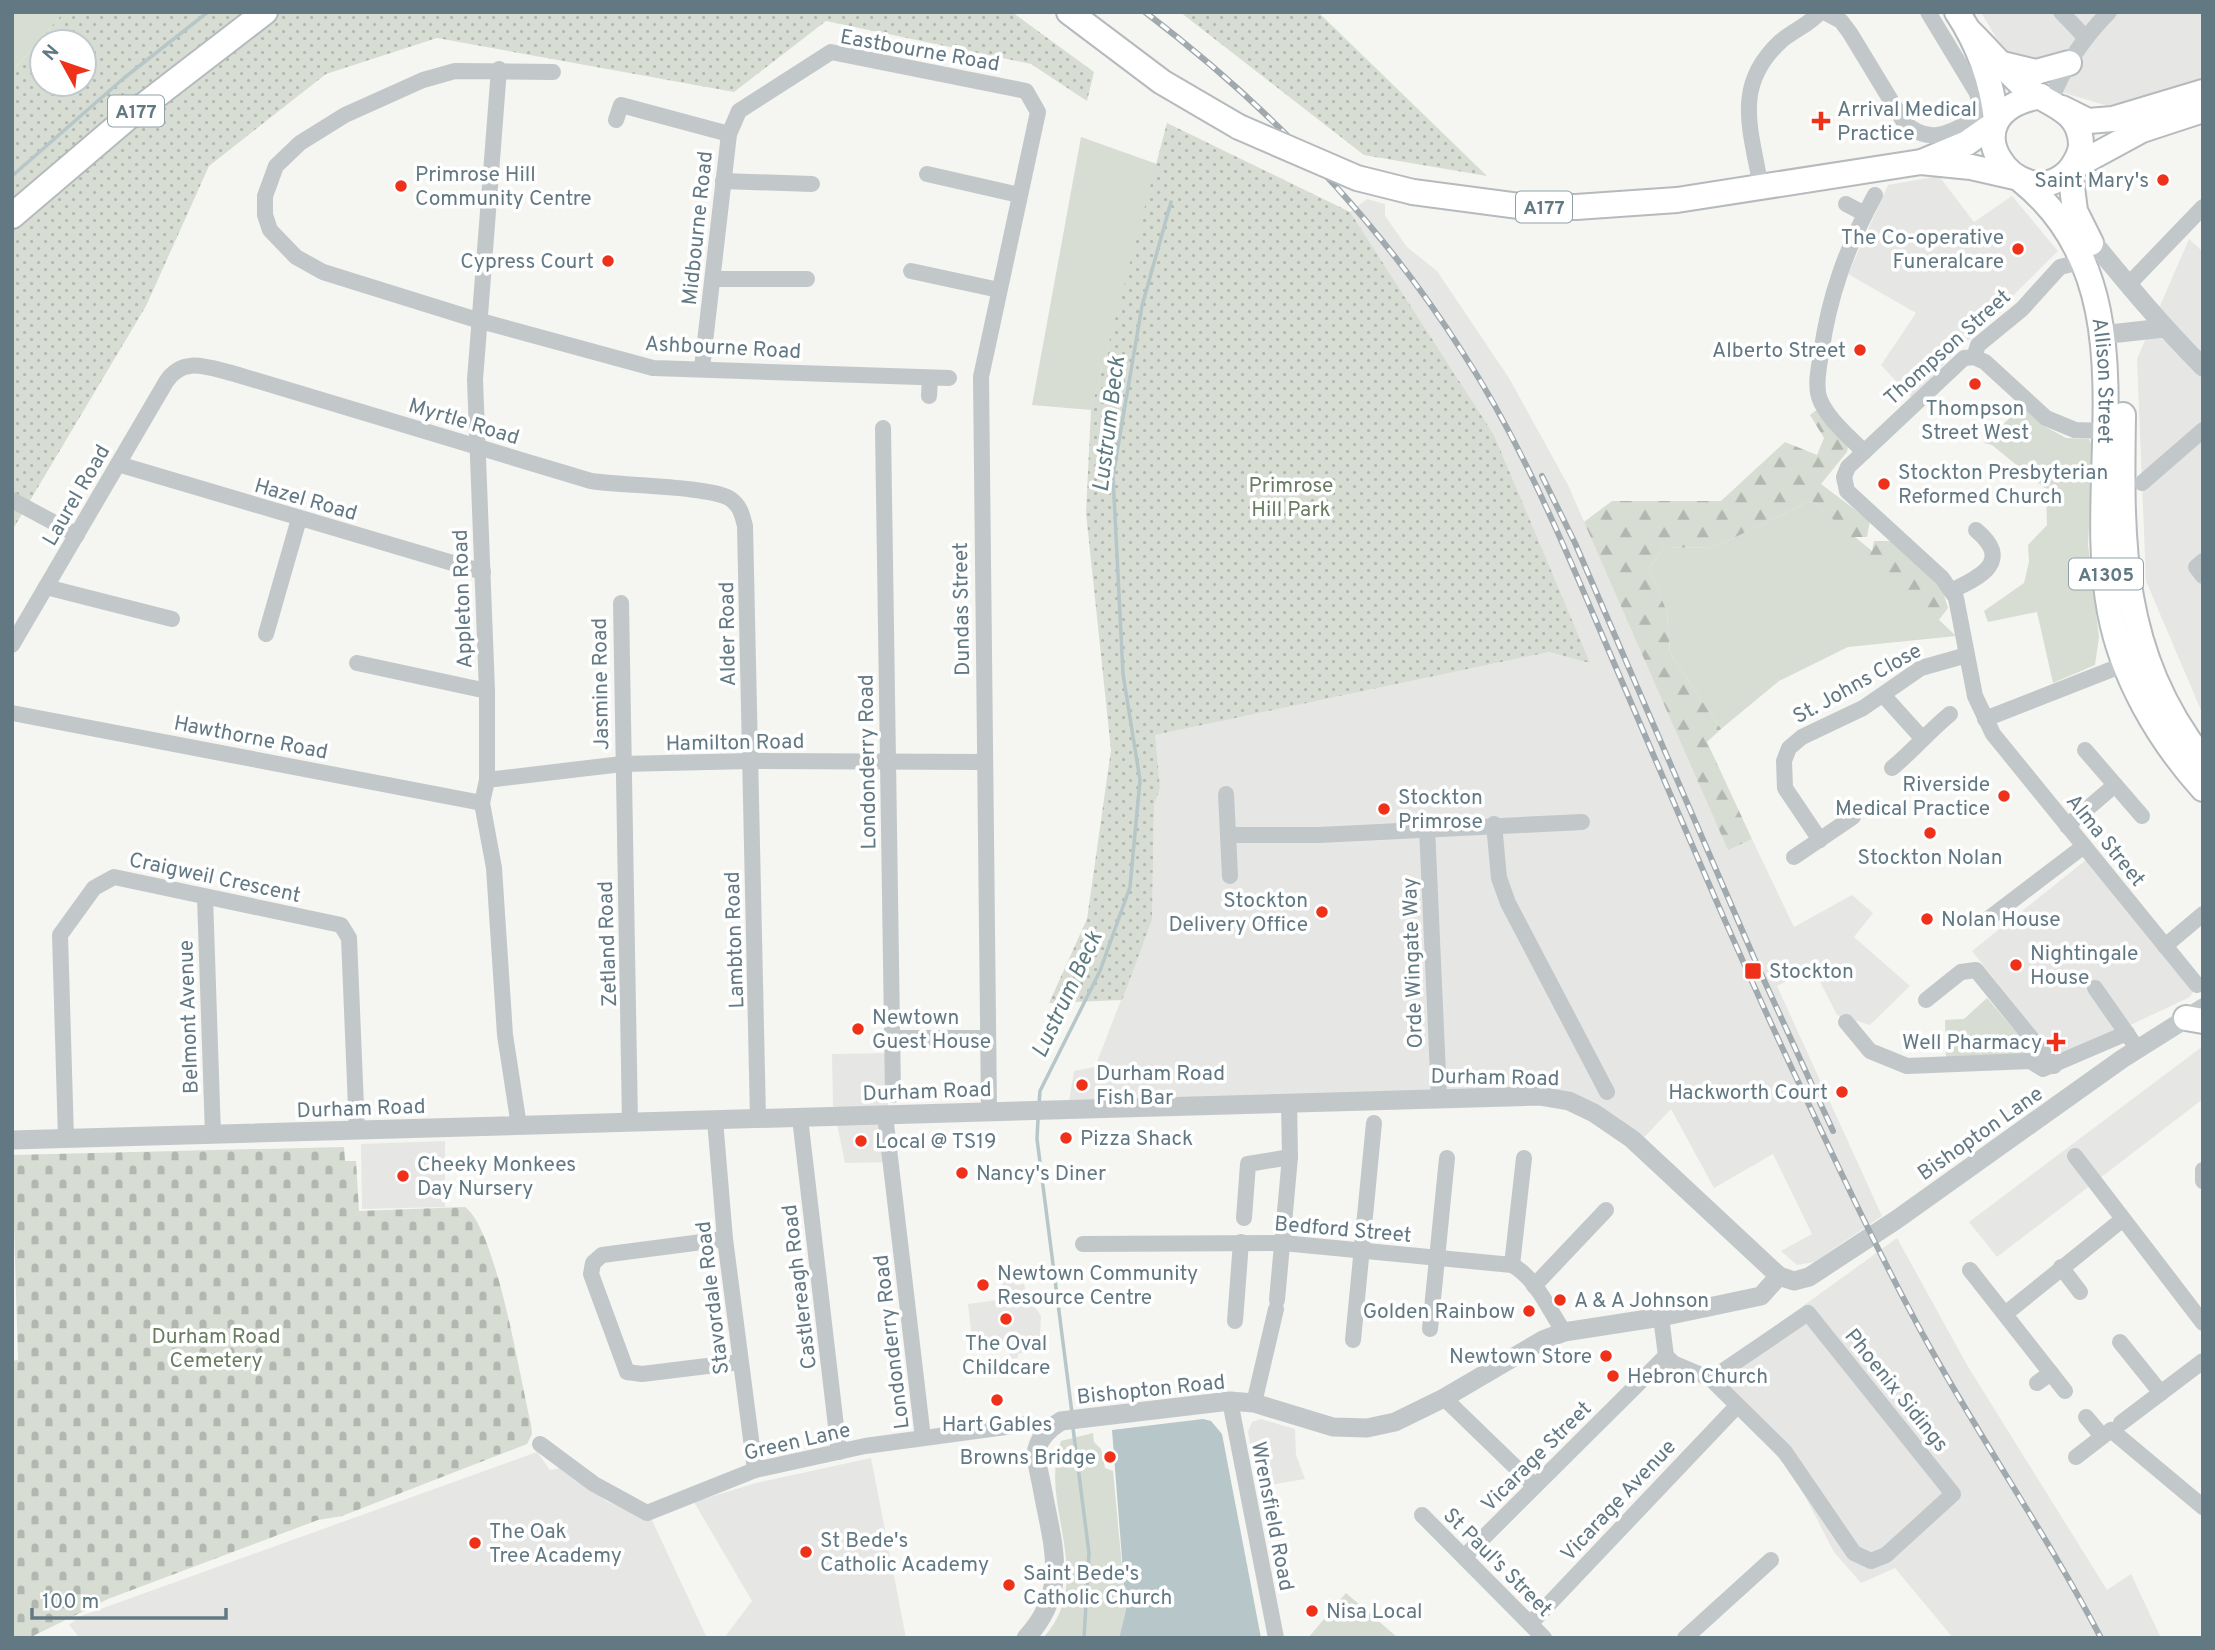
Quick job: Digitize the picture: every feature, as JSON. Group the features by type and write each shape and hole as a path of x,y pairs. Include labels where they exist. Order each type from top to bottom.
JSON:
{"main road":[{"name":"A177","path":"12,216 126,119 265,12"},
{"name":"A177","path":"1069,12 1162,82 1239,127 1357,178 1413,192 1518,206 1576,207 1677,200 1922,162 1967,143 1995,122"},
{"path":"1963,21 2023,86 2088,121 2113,119 2203,92"},
{"path":"1963,21 1990,85 1995,122 1994,145 1999,161 2018,179 2043,184 2060,180 2071,169 2141,130 2203,110"},
{"path":"2002,64 2036,72 2069,63"},
{"path":"1995,122 2007,106 2051,101 2074,121 2080,134 2081,148 2071,169"},
{"name":"A177","path":"1922,162 1971,167 2018,179"},
{"name":"Allison Street","path":"2071,169 2075,211 2102,268 2109,334 2103,539 2110,613 2135,660 2203,760"},
{"name":"Allison Street","path":"2018,179 2052,208 2073,240 2109,334 2124,395 2122,536 2135,660 2167,744 2203,789"}],"street":[{"path":"1761,188 1748,104 1750,83 1763,59 1784,38 1811,23 1822,12 1841,21 1914,132 1941,136 1972,120 1976,113 1977,93 1928,12"},
{"path":"2061,12 2086,38"},
{"path":"2051,101 2069,63 2109,12"},
{"name":"Eastbourne Road","path":"729,134 739,111 831,52 1026,91 1038,112"},
{"path":"499,69 553,72"},
{"name":"Ashbourne Road","path":"499,69 455,71 423,80 345,115 300,143 276,166 265,196 265,215 270,230 296,257 323,272 477,320 653,368 948,378"},
{"name":"Appleton Road","path":"499,69 477,320 475,380 487,691 487,780 482,803 494,868 505,1035 519,1126"},
{"path":"617,121 621,105 729,134"},
{"name":"Dundas Street","path":"989,1112 981,377 1038,112"},
{"name":"Midbourne Road","path":"702,368 729,134"},
{"path":"927,174 1019,195"},
{"path":"723,181 812,184"},
{"path":"1864,452 1831,416 1819,397 1818,375 1827,312 1837,275 1875,195"},
{"path":"1846,204 1865,214"},
{"path":"2129,284 2203,207"},
{"path":"2088,236 2129,284 2138,299 2203,367"},
{"name":"Thompson Street","path":"1951,591 1942,578 1847,491 1844,477 1848,467 1964,358 1974,357 1978,345 2022,309 2060,267 2071,264 2086,269"},
{"path":"911,271 999,290"},
{"path":"713,279 807,279"},
{"path":"2109,334 2164,328"},
{"path":"1974,357 1985,362 2046,418 2075,430 2106,431"},
{"name":"Myrtle Road","path":"177,368 197,365 222,371 591,481 714,492 740,507"},
{"name":"Laurel Road","path":"12,645 166,382 177,368"},
{"path":"929,396 930,378"},
{"name":"Londonderry Road","path":"883,428 893,1095"},
{"path":"2142,484 2203,430"},
{"name":"Hazel Road","path":"118,464 483,572"},
{"path":"12,500 77,535"},
{"name":"Alder Road","path":"740,507 745,526 751,761"},
{"path":"266,634 299,519"},
{"path":"1951,591 1978,579 1990,566 1993,554 1988,540 1976,530"},
{"path":"46,587 172,619"},
{"name":"Alma Street","path":"1951,591 1956,598 1975,695 1993,734 2197,985"},
{"name":"Jasmine Road","path":"621,603 622,764"},
{"name":"St. Johns Close","path":"1820,840 1785,788 1784,761 1789,748 1802,737 1884,696 1921,668 1966,655"},
{"path":"1985,719 2135,660"},
{"path":"357,663 487,691"},
{"path":"1884,696 1921,737"},
{"name":"Hawthorne Road","path":"12,713 482,803"},
{"path":"1892,768 1914,750 1921,737 1950,715"},
{"path":"2085,750 2142,816"},
{"name":"Hamilton Road","path":"487,780 622,764 751,761 984,762"},
{"name":"Lambton Road","path":"751,761 758,1119"},
{"name":"Zetland Road","path":"622,764 630,1123"},
{"path":"2067,826 2115,785"},
{"path":"1226,794 1230,876"},
{"path":"1794,857 1853,817"},
{"path":"1228,835 1319,835 1427,827 1582,821"},
{"path":"1494,824 1499,878 1508,903 1607,1091"},
{"name":"Orde Wingate Way","path":"1427,827 1439,1097"},
{"path":"1988,919 2084,846"},
{"name":"Craigweil Crescent","path":"66,1139 60,935 94,888 114,877 341,925 349,938 357,1131"},
{"name":"Belmont Avenue","path":"205,897 213,1135"},
{"path":"2165,946 2203,914"},
{"path":"1926,1000 1966,969 1980,973 2054,1066"},
{"path":"1846,1022 1862,1033 1880,1056 1907,1066 2030,1061 2043,1069 2132,1041 2095,988"},
{"name":"Bishopton Lane","path":"1779,1276 1794,1280 1809,1277 1896,1220 2132,1041 2197,1016"},
{"path":"891,1038 989,1038"},
{"name":"Durham Road","path":"12,1140 1539,1096 1569,1101 1594,1112 1632,1139 1779,1276"},
{"path":"1254,1403 1277,1304 1290,1157 1289,1102"},
{"name":"Londonderry Road","path":"884,1115 923,1438"},
{"name":"Castlereagh Road","path":"800,1118 839,1451"},
{"name":"Stavordale Road","path":"715,1120 725,1239 755,1470"},
{"path":"1353,1340 1374,1123"},
{"path":"2075,1156 2203,1323"},
{"path":"1244,1219 1248,1164 1290,1157"},
{"path":"1430,1329 1447,1158"},
{"path":"1524,1158 1512,1265 1521,1270 1534,1286 1564,1332"},
{"path":"2203,1170 2203,1181"},
{"path":"1534,1286 1606,1210"},
{"path":"2005,1314 2061,1266 2123,1219"},
{"path":"725,1239 602,1255 593,1263 591,1274 627,1372 642,1374 740,1362"},
{"path":"1235,1321 1241,1242"},
{"name":"Bedford Street","path":"1083,1244 1283,1243 1512,1265"},
{"path":"2061,1266 2080,1292"},
{"path":"1970,1270 2065,1391"},
{"name":"Bishopton Road","path":"1055,1425 1083,1418 1230,1401 1254,1403 1333,1427 1367,1428 1395,1422 1444,1398 1525,1349 1564,1332 1661,1317 1761,1296 1779,1276"},
{"name":"Phoenix Sidings","path":"1711,1379 1808,1313 1953,1494 1886,1555 1871,1561 1848,1548 1791,1461 1737,1406"},
{"path":"1661,1317 1666,1356 1673,1363 1711,1379 1737,1406"},
{"path":"2120,1342 2161,1393"},
{"name":"Vicarage Street","path":"1465,1556 1666,1356"},
{"path":"2121,1423 2203,1361"},
{"path":"2037,1383 2051,1373"},
{"path":"1444,1398 1535,1486"},
{"name":"Wrensfield Road","path":"1230,1401 1276,1638"},
{"name":"Vicarage Avenue","path":"1530,1624 1737,1406"},
{"path":"2086,1417 2102,1436"},
{"name":"Green Lane","path":"540,1444 594,1484 647,1513 755,1470 839,1451 1034,1423 1055,1425"},
{"path":"1026,1638 1048,1610 1055,1590 1056,1565 1037,1450 1055,1425"},
{"path":"2076,1457 2111,1430 2203,1507"},
{"name":"St Paul's Street","path":"1422,1515 1544,1638"},
{"path":"1685,1638 1771,1560"}],"shaded area":[{"path":"1981,12 2203,12 2203,80 2108,106 2021,80"},
{"path":"1939,176 1974,222 2012,196 2058,251 1911,397 1881,365 1916,313 1848,274 1888,185"},
{"path":"1367,199 1385,204 1385,216 1407,247 1437,271 1509,378 1568,485 1728,849 1752,839 1794,927 1852,895 1873,913 1854,937 1910,986 1870,1025 1837,1015 1813,968 1777,986 1882,1216 1814,1262 1797,1265 1781,1251 1812,1234 1773,1154 1714,1188 1671,1109 1634,1148 1564,1102 1067,1113 1074,1071 1095,1067 1152,920 1154,805 1160,788 1154,735 1549,652 1589,662 1494,435 1350,212"},
{"path":"2189,239 2203,252 2203,715 2146,581 2137,359"},
{"path":"2091,856 2197,985 2190,997 2058,1059 1972,951"},
{"path":"2203,1046 2203,1099 1997,1257 1969,1222"},
{"path":"891,1053 888,1103 894,1162 845,1163 833,1105 832,1054"},
{"name":"Cheeky Monkees Day Nursery","path":"445,1141 445,1207 362,1209 361,1144"},
{"path":"1897,1238 1967,1365 2107,1590 2131,1574 2161,1638 1953,1638 1895,1568 1861,1583 1834,1552 1796,1479 1709,1374"},
{"name":"The Oval Childcare","path":"1001,1274 1014,1278 1015,1285 1024,1284 1027,1295 1041,1316 1040,1337 1030,1351 1018,1354 1018,1358 1010,1359 1008,1342 973,1348 968,1304 1004,1299"},
{"path":"1203,1419 1211,1421 1222,1434 1261,1638 1119,1638 1126,1610 1112,1430"},
{"path":"1261,1419 1295,1429 1296,1455 1305,1479 1258,1487 1248,1432 1252,1422"},
{"name":"The Oak Tree Academy","path":"537,1452 550,1470 561,1468 578,1477 606,1501 651,1518 707,1638 80,1638 69,1625 81,1616"},
{"name":"St Bede's Catholic Academy","path":"871,1458 906,1638 724,1638 752,1601 694,1502 756,1483"}],"green space":[{"path":"12,12 64,12 50,28 28,28 28,54 12,72"},
{"path":"64,12 1012,12 1094,72 1087,101 1031,64 826,21 734,92 437,38 326,74 209,166 146,306 13,529 12,72 28,54 28,98 98,98 98,28 50,28"},
{"path":"1180,12 1318,12 1487,176 1364,155"},
{"name":"Primrose Hill Park","path":"1167,123 1350,212 1494,435 1590,663 1549,652 1155,735 1160,788 1154,805 1152,920 1122,1000 1049,1003 1087,919 1111,750 1086,513 1091,410"},
{"path":"1081,137 1157,164 1091,410 1032,405"},
{"path":"2023,405 2044,426 2066,438 2089,439 2093,448 2088,545 2099,637 2095,665 2053,683 2037,612 1988,622 1984,611 2024,583 2029,562 2028,545 2047,525 2046,489 1992,445 1984,443"},
{"path":"1818,409 1848,446 1847,452 1821,484 1870,521 1867,537 1855,537 1872,551 1874,541 1892,541 1942,589 1948,608 1938,621 1817,504 1810,501 1715,547 1664,548 1649,568 1667,612 1670,653 1721,729 1707,742 1752,839 1728,850 1584,522 1612,501 1721,501 1785,442 1817,455 1824,438 1810,415"},
{"path":"1810,501 1817,504 1956,636 1848,647 1779,681 1721,729 1670,653 1667,612 1649,568 1664,548 1715,547"},
{"path":"1987,998 2029,1047 2025,1055 1946,1060 1945,1020 1964,1019"},
{"name":"Durham Road Cemetery","path":"344,1147 345,1161 356,1161 359,1211 465,1207 477,1221 497,1274 514,1342 531,1424 532,1434 527,1444 342,1516 318,1520 108,1599 29,1638 12,1638 12,1361 18,1360 12,1155"},
{"path":"1093,1433 1094,1442 1101,1449 1105,1468 1113,1471 1126,1610 1119,1638 1043,1638 1059,1615 1066,1591 1067,1566 1056,1490 1056,1465 1061,1441"},
{"path":"1346,1593 1398,1638 1308,1638"}],"waterway":[{"path":"12,176 124,78 208,12"},
{"name":"Lustrum Beck","path":"1039,1104 1040,1091 1100,971 1130,887 1140,780 1123,674 1113,476 1142,306 1171,202"},
{"name":"Lustrum Beck","path":"1038,1119 1037,1139 1072,1413"},
{"name":"Lustrum Beck","path":"1073,1428 1089,1553 1084,1638"}],"railway":[{"path":"1145,12 1236,87 1319,169 1358,212 1430,304 1486,390 1545,505 1754,986 1875,1243 1944,1371 2101,1638"},
{"path":"1542,476 1575,543 1758,967 1833,1131"}],"place":[{"name":"Arrival Medical Practice","path":"1821,121"},
{"name":"Saint Mary's","path":"2163,180"},
{"name":"Primrose Hill Community Centre","path":"401,186"},
{"name":"The Co-operative Funeralcare","path":"2018,249"},
{"name":"Cypress Court","path":"608,261"},
{"name":"Alberto Street","path":"1860,350"},
{"name":"Thompson Street West","path":"1975,384"},
{"name":"Stockton Presbyterian Reformed Church","path":"1884,484"},
{"name":"Riverside Medical Practice","path":"2004,796"},
{"name":"Stockton Primrose","path":"1384,809"},
{"name":"Stockton Nolan","path":"1930,833"},
{"name":"Stockton Delivery Office","path":"1322,912"},
{"name":"Nolan House","path":"1927,919"},
{"name":"Nightingale House","path":"2016,965"},
{"name":"Stockton","path":"1753,971"},
{"name":"Newtown Guest House","path":"858,1029"},
{"name":"Well Pharmacy","path":"2056,1042"},
{"name":"Durham Road Fish Bar","path":"1082,1085"},
{"name":"Hackworth Court","path":"1842,1092"},
{"name":"Pizza Shack","path":"1066,1138"},
{"name":"Local @ TS19","path":"861,1141"},
{"name":"Nancy's Diner","path":"962,1173"},
{"name":"Cheeky Monkees Day Nursery","path":"403,1176"},
{"name":"Newtown Community Resource Centre","path":"983,1285"},
{"name":"A & A Johnson","path":"1560,1300"},
{"name":"Golden Rainbow","path":"1529,1311"},
{"name":"The Oval Childcare","path":"1006,1319"},
{"name":"Newtown Store","path":"1606,1356"},
{"name":"Hebron Church","path":"1613,1376"},
{"name":"Hart Gables","path":"997,1400"},
{"name":"Browns Bridge","path":"1110,1457"},
{"name":"The Oak Tree Academy","path":"475,1543"},
{"name":"St Bede's Catholic Academy","path":"806,1552"},
{"name":"Saint Bede's Catholic Church","path":"1009,1585"},
{"name":"Nisa Local","path":"1312,1611"}]}
